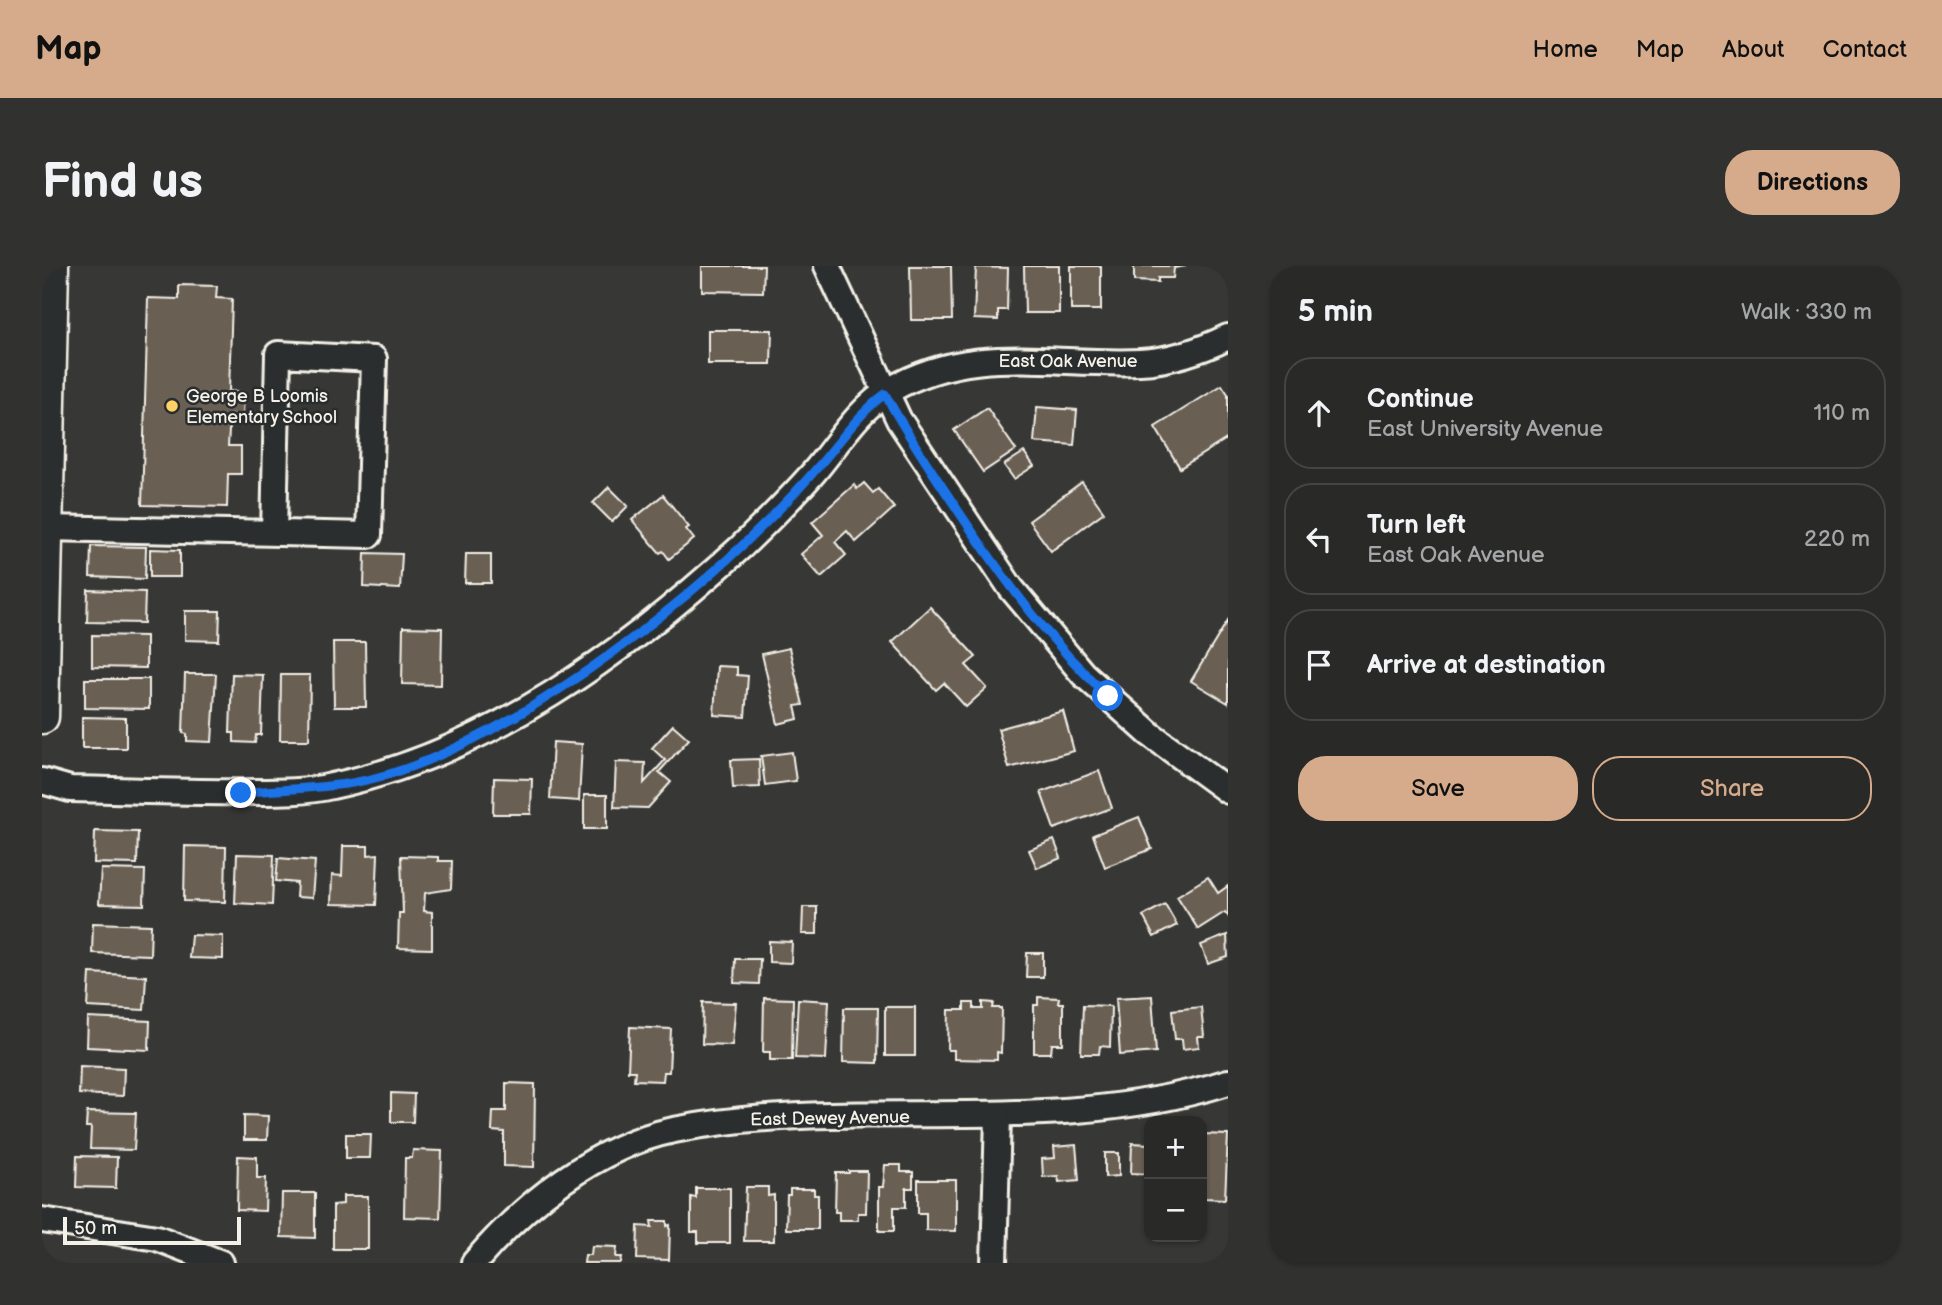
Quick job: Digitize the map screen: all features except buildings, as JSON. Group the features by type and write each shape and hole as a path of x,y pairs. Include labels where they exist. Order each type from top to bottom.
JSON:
{"main road":[{"path":"42,717 52,266"}],"street":[{"path":"827,266 885,394 919,451 998,570 1083,674 1150,734 1228,791"},
{"name":"East Oak Avenue","path":"42,781 70,789 286,792 353,782 407,767 499,724 583,673 680,600 793,496 866,411 885,394 920,376 964,363 1019,357 1140,362 1172,357 1228,337"},
{"path":"46,528 274,533 369,535 374,359 278,354 274,533"},
{"name":"East Dewey Avenue","path":"474,1263 501,1232 552,1188 610,1154 674,1130 740,1119 1063,1112 1130,1104 1228,1082"},
{"path":"995,1263 998,1115"},
{"path":"42,1220 157,1238 220,1263"}],"place":[{"name":"George B Loomis Elementary School","path":"172,406"}],"route":[{"path":"241,793 331,787 407,767 499,724 583,673 680,600 746,542 793,496 850,428 885,394 919,451 1011,588 1083,674 1108,696"}]}
